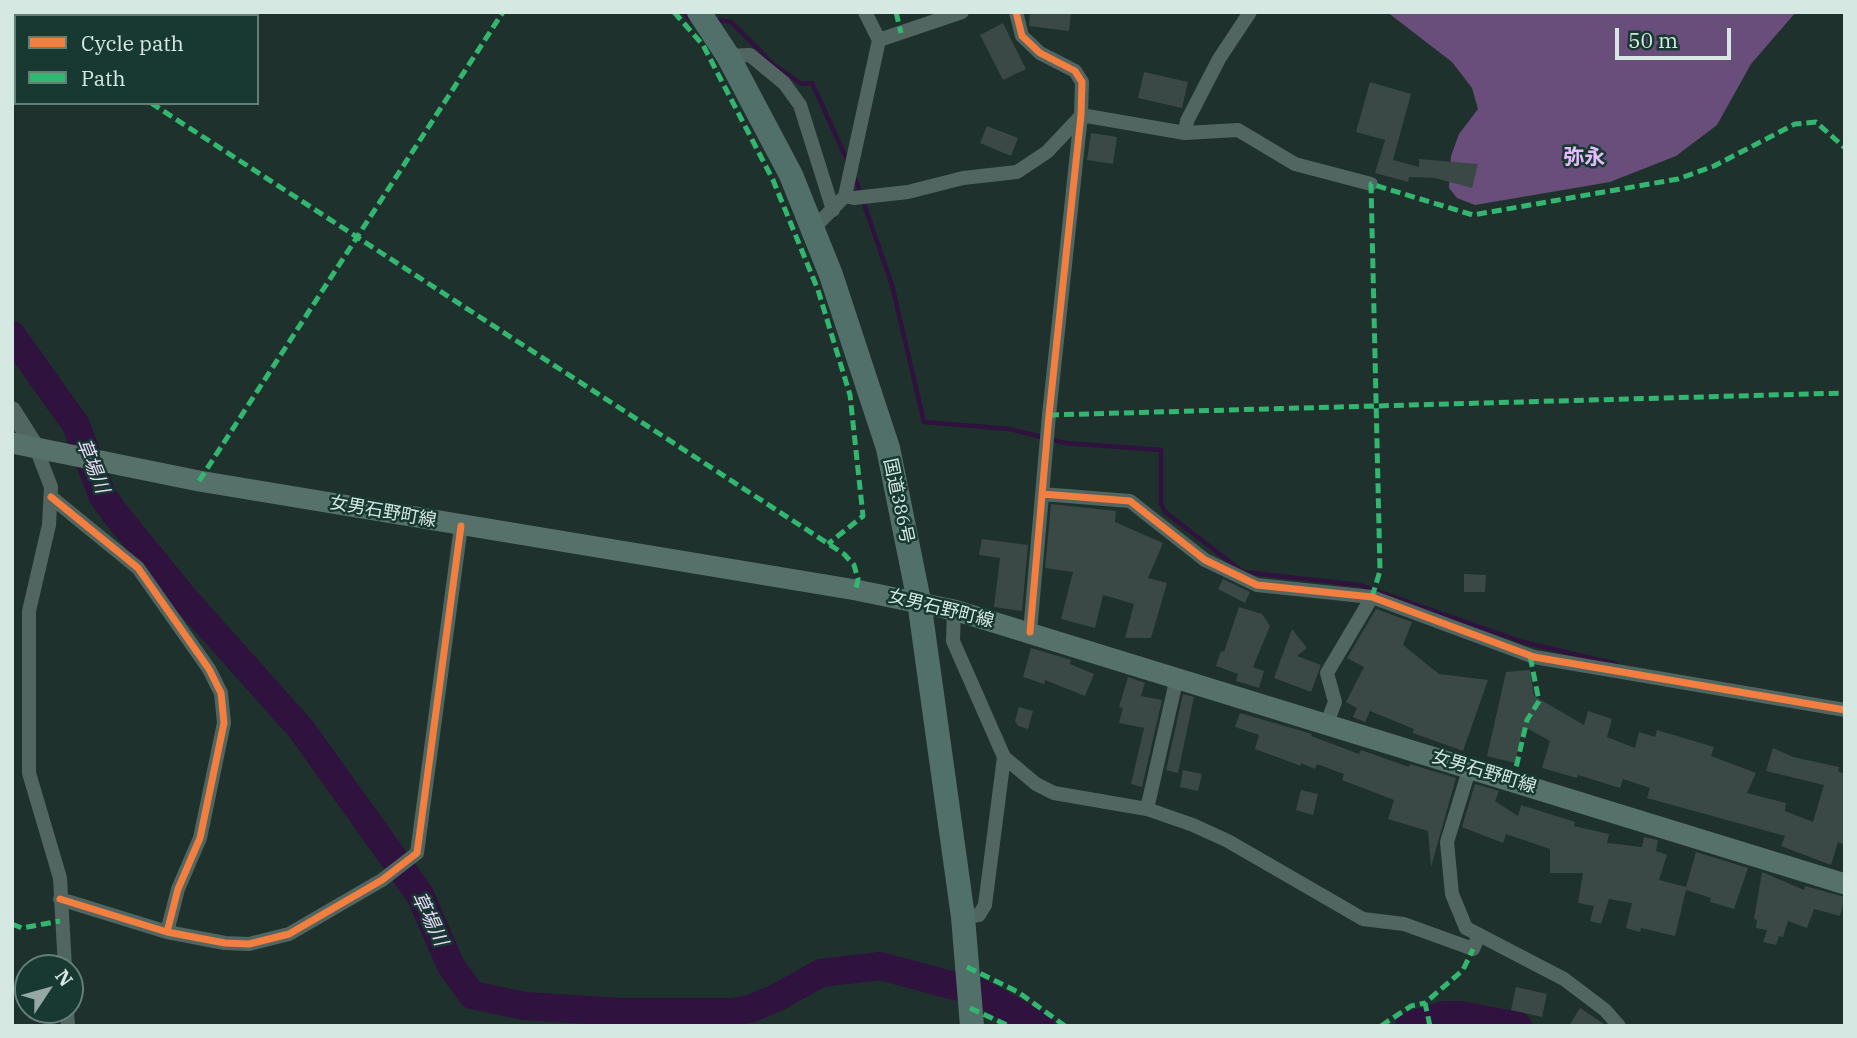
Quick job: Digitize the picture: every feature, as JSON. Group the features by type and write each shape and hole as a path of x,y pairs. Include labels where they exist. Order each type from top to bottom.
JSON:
{"highway":[{"name":"国道386号","path":"699,12 728,56 791,175 831,275 888,448 919,601 963,917 971,1017"}],"main road":[{"name":"女男石野町線","path":"12,443 199,481 919,601 1030,632 1845,884"}],"street":[{"path":"813,229 845,196 879,40 865,12"},
{"path":"879,40 962,12"},
{"path":"1016,12 1022,36 1040,53 1075,71 1082,82 1082,115 1030,632"},
{"path":"1185,133 1188,121 1219,59 1251,12"},
{"path":"728,56 750,55 785,83 800,105 833,210"},
{"path":"845,196 854,198 908,192 963,178 1017,172 1047,152 1082,115"},
{"path":"1082,115 1185,133 1238,130 1295,164 1371,184"},
{"path":"12,410 43,449 51,487 48,525 29,611 29,773 60,878 64,954"},
{"path":"1042,494 1130,501 1205,560 1257,585 1371,597 1534,657 1845,710"},
{"path":"51,497 138,568 209,669 221,693 224,723 200,838 178,889 167,932"},
{"path":"60,899 167,932 248,944 289,934 382,880 417,853 461,526"},
{"path":"1326,723 1335,702 1327,673 1371,597"},
{"path":"954,610 955,649 1004,757 1036,784 1054,793 1147,809 1228,841 1363,919 1404,925 1474,948 1478,937"},
{"path":"1147,809 1177,677"},
{"path":"963,917 979,915 985,905 1000,806 1004,757"},
{"path":"1469,767 1447,842 1452,894 1466,928 1478,937 1564,978 1605,1010 1619,1026"}],"shaded area":[{"path":"1387,12 1796,12 1751,64 1717,125 1676,156 1610,182 1475,205 1457,198 1449,188 1451,156 1459,134 1478,109 1472,88 1452,62"}],"building":[{"path":"1030,12 1071,12 1069,31 1029,26"},
{"path":"1003,23 1026,69 1003,80 980,35"},
{"path":"1144,72 1188,82 1182,108 1138,98"},
{"path":"1370,82 1411,94 1393,160 1419,167 1419,159 1478,164 1472,188 1435,178 1409,177 1408,182 1375,173 1385,140 1356,132"},
{"path":"987,126 1018,138 1011,156 980,143"},
{"path":"1091,133 1117,137 1113,164 1087,160"},
{"path":"1051,504 1116,511 1115,522 1163,543 1148,578 1167,583 1151,638 1125,638 1134,604 1103,595 1095,628 1061,619 1073,572 1045,568"},
{"path":"982,539 1028,545 1022,611 994,607 1000,558 979,555"},
{"path":"1464,574 1486,575 1485,592 1464,592"},
{"path":"1223,579 1250,592 1245,603 1218,589"},
{"path":"1239,607 1262,614 1270,626 1253,667 1264,671 1259,688 1236,681 1238,674 1216,666 1221,651 1224,652"},
{"path":"1376,609 1412,622 1403,645 1439,674 1488,680 1463,751 1413,733 1414,729 1370,711 1365,722 1353,717 1357,708 1346,702 1364,667 1347,658"},
{"path":"1292,629 1307,648 1297,656 1321,665 1311,692 1274,678"},
{"path":"1031,648 1071,660 1070,664 1094,674 1085,696 1045,680 1044,684 1023,677"},
{"path":"1530,670 1534,696 1584,725 1588,711 1612,719 1607,737 1635,748 1639,732 1655,737 1657,730 1714,747 1711,756 1756,773 1747,793 1786,803 1785,811 1813,822 1824,785 1766,771 1773,748 1793,757 1839,767 1838,771 1845,774 1845,845 1838,842 1831,865 1781,846 1785,836 1647,798 1650,788 1623,779 1620,788 1578,775 1577,778 1542,768 1550,741 1523,726 1515,763 1487,756 1506,672"},
{"path":"1128,677 1145,683 1141,696 1162,700 1142,787 1131,784 1144,728 1119,723 1123,708 1119,707"},
{"path":"1183,694 1194,697 1178,773 1166,770"},
{"path":"1019,707 1033,711 1028,729 1018,726 1015,721"},
{"path":"1240,713 1312,734 1311,736 1359,754 1361,750 1409,767 1410,764 1456,778 1431,867 1428,831 1388,819 1394,800 1342,780 1344,774 1317,764 1315,769 1301,763 1301,766 1255,749 1259,735 1235,727"},
{"path":"1183,770 1202,774 1198,791 1180,787"},
{"path":"1475,784 1499,791 1495,801 1518,816 1521,805 1575,822 1574,826 1609,834 1607,843 1642,847 1644,837 1658,840 1656,851 1667,855 1659,880 1686,887 1696,852 1748,868 1734,909 1710,902 1711,898 1686,890 1675,936 1641,928 1640,932 1626,928 1632,903 1609,899 1601,924 1590,921 1594,906 1578,903 1583,873 1550,873 1550,849 1506,834 1503,843 1462,827"},
{"path":"1301,790 1318,794 1313,815 1296,810"},
{"path":"1762,872 1804,890 1805,886 1845,897 1840,916 1814,909 1807,928 1788,921 1783,937 1779,936 1776,945 1763,942 1767,930 1756,928 1757,920 1754,919"},
{"path":"1516,987 1547,994 1542,1017 1511,1010"},
{"path":"1580,1008 1604,1024 1606,1026 1569,1026"}],"waterway":[{"path":"685,12 689,19 693,19"},
{"path":"716,20 731,22 774,65 802,84 812,83 847,160"},
{"path":"855,178 892,285 924,422 1010,429 1065,443 1161,450 1161,504 1165,512 1243,572 1360,585 1523,642 1616,664"},
{"name":"草場川","path":"12,335 76,425 102,495 183,597 301,729 420,895 451,966 472,995 524,1006 620,1012 732,1012 750,1009 778,997 821,973 880,966 981,993 1041,1026"},
{"name":"草場川","path":"1409,1026 1445,1015 1460,1015 1518,1026"}],"marked path":[{"path":"199,481 503,12"},
{"path":"674,12 703,45 773,180 818,290 850,395 863,516 828,544"},
{"path":"896,12 901,33"},
{"path":"154,105 844,554 854,565 858,579 856,590"},
{"path":"1372,597 1380,571 1371,184 1473,215 1678,179 1714,166 1795,124 1816,122 1845,148"},
{"path":"1049,415 1845,393"},
{"path":"1513,781 1527,720 1539,701 1530,656"},
{"path":"12,924 22,928 60,921"},
{"path":"1430,1026 1425,1003 1463,970 1473,949"},
{"path":"967,967 1018,992 1065,1026"},
{"path":"1381,1026 1411,1006 1425,1003"},
{"path":"970,1008 1009,1026"}],"cycle path":[{"path":"1016,12 1022,36 1040,53 1075,71 1082,82 1081,115 1049,415 1030,632"},
{"path":"1042,494 1130,501 1205,560 1257,585 1372,597 1534,657 1845,710"},
{"path":"51,497 138,568 209,669 221,693 224,723 200,838 178,889 167,932 60,899"},
{"path":"167,932 225,943 249,944 289,934 382,880 417,853 461,526"}],"district":[{"name":"弥永","path":"1584,158"}]}
